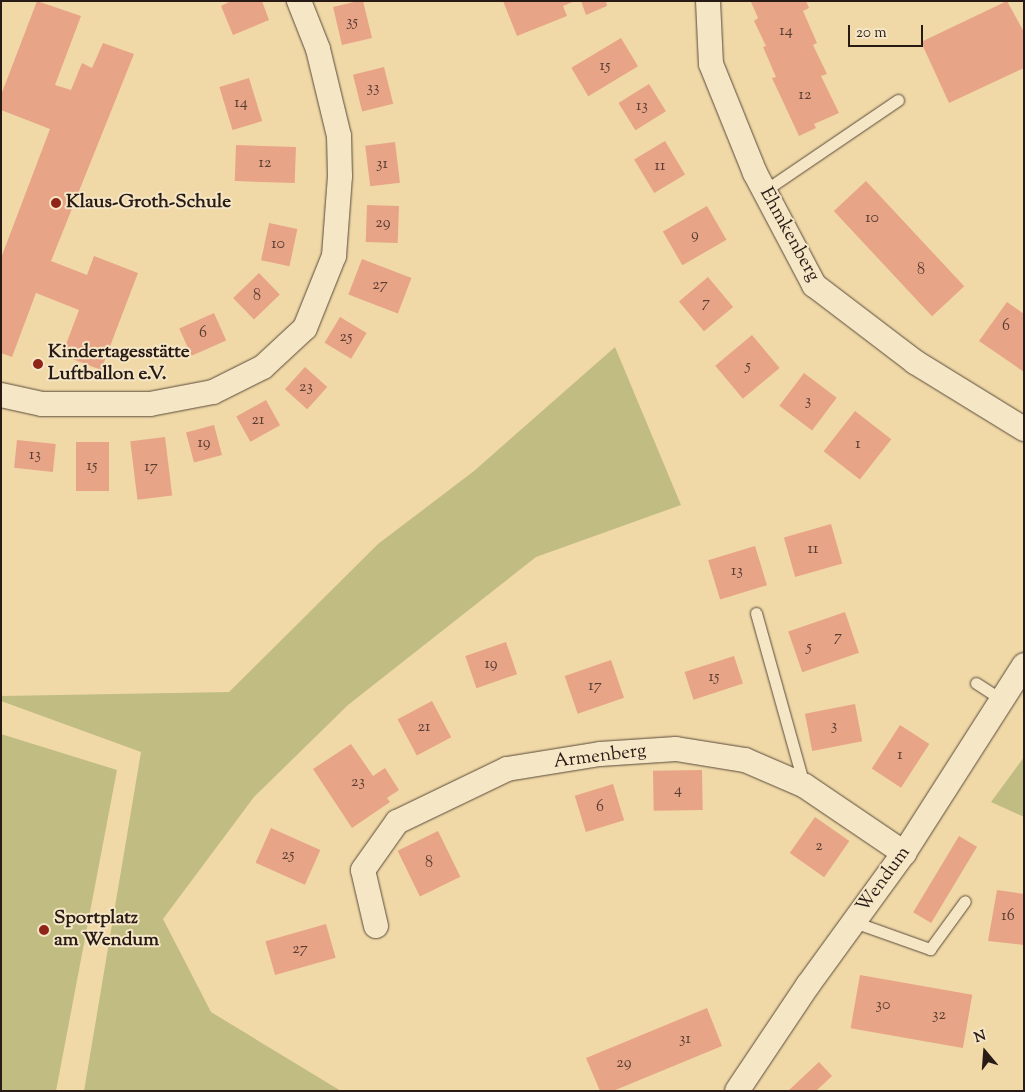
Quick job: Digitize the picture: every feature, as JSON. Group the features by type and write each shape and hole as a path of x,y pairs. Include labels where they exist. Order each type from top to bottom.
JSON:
{"street":[{"path":"1,395 42,404 150,404 213,392 262,367 305,328 334,256 340,176 339,136 318,49 299,1"},
{"name":"Ehmkenberg","path":"708,1 710,64 764,191 814,285 915,362 1024,428"},
{"name":"Wendum","path":"737,1091 808,985 904,853 1024,665"},
{"name":"Armenberg","path":"376,926 364,870 397,822 507,769 600,754 676,749 744,760 804,786 904,853"}],"lane":[{"path":"764,191 898,100"},
{"path":"756,613 804,786"},
{"path":"976,684 1002,700"},
{"path":"854,922 930,950 965,900"}],"shaded area":[{"path":"615,347 681,505 536,557 348,705 254,797 163,919 211,1012 341,1091 84,1091 141,752 1,701 1,696 229,692 378,544 474,471"},
{"name":"Sportplatz am Wendum","path":"1,734 117,770 56,1091 1,1091"},
{"path":"1024,757 1024,817 991,802"}],"building":[{"path":"37,1 81,16 55,85 71,90 82,63 92,68 103,43 134,54 51,261 87,275 94,256 138,273 101,370 62,355 79,310 36,293 12,357 1,353 1,258 50,129 1,110 1,95"},
{"path":"231,1 262,1 269,20 233,35 221,6"},
{"path":"363,1 372,38 342,45 333,7"},
{"path":"503,1 575,1 563,6 567,16 517,36"},
{"path":"581,1 606,1 607,6 586,15"},
{"path":"806,1 809,8 803,11 817,43 813,45 827,74 821,76 839,113 814,124 816,128 799,136 772,78 776,77 763,47 766,46 754,21 758,18 751,2"},
{"path":"1007,1 1024,32 1024,68 949,103 921,42"},
{"path":"621,38 638,66 588,96 571,68"},
{"path":"384,67 393,104 362,112 353,75"},
{"path":"249,78 262,121 233,130 219,87"},
{"path":"649,84 666,111 635,130 618,103"},
{"path":"665,141 685,174 654,193 634,160"},
{"path":"395,142 400,183 370,186 365,146"},
{"path":"236,145 296,147 295,183 235,181"},
{"path":"866,181 964,286 932,316 834,211"},
{"path":"367,205 399,206 398,243 366,242"},
{"path":"707,206 726,240 682,265 663,232"},
{"path":"269,223 297,229 289,266 261,260"},
{"path":"362,259 411,278 398,313 348,294"},
{"path":"259,273 280,295 254,320 233,298"},
{"path":"708,277 733,307 704,331 679,301"},
{"path":"1007,302 1024,314 1024,372 979,341"},
{"path":"214,313 226,340 191,356 179,328"},
{"path":"340,317 367,333 351,359 325,343"},
{"path":"752,335 780,368 743,399 715,366"},
{"path":"305,367 327,387 307,409 285,389"},
{"path":"804,373 837,398 812,430 779,406"},
{"path":"266,400 280,425 250,442 236,416"},
{"path":"855,411 891,439 860,480 824,451"},
{"path":"214,425 222,455 194,462 186,433"},
{"path":"165,437 172,496 137,500 130,441"},
{"path":"17,440 56,444 53,472 14,468"},
{"path":"76,442 109,442 109,491 76,491"},
{"path":"831,524 842,563 795,577 784,538"},
{"path":"755,546 767,585 720,600 708,560"},
{"path":"845,612 859,653 802,672 788,632"},
{"path":"506,642 517,674 476,688 465,656"},
{"path":"734,656 743,684 694,700 685,672"},
{"path":"611,660 624,698 578,714 565,676"},
{"path":"432,701 451,737 417,756 398,719"},
{"path":"855,704 862,741 812,751 805,714"},
{"path":"900,725 929,744 901,788 872,769"},
{"path":"351,744 373,776 385,768 399,790 387,798 390,802 352,828 313,769"},
{"path":"702,770 703,810 654,811 653,771"},
{"path":"613,784 624,820 586,832 575,796"},
{"path":"815,817 849,841 824,877 790,853"},
{"path":"271,828 320,850 305,885 256,863"},
{"path":"438,831 460,877 420,897 398,851"},
{"path":"959,836 977,847 931,923 913,912"},
{"path":"997,890 1024,894 1024,945 988,941"},
{"path":"326,924 336,958 275,975 265,941"},
{"path":"860,975 972,995 963,1048 851,1028"},
{"path":"707,1008 722,1046 613,1091 600,1091 586,1058"},
{"path":"819,1062 832,1076 816,1091 788,1091"}],"place":[{"name":"Klaus-Groth-Schule","path":"56,203"},
{"name":"Kindertagesstätte Luftballon e.V.","path":"38,364"},
{"name":"Sportplatz am Wendum","path":"44,930"}]}
